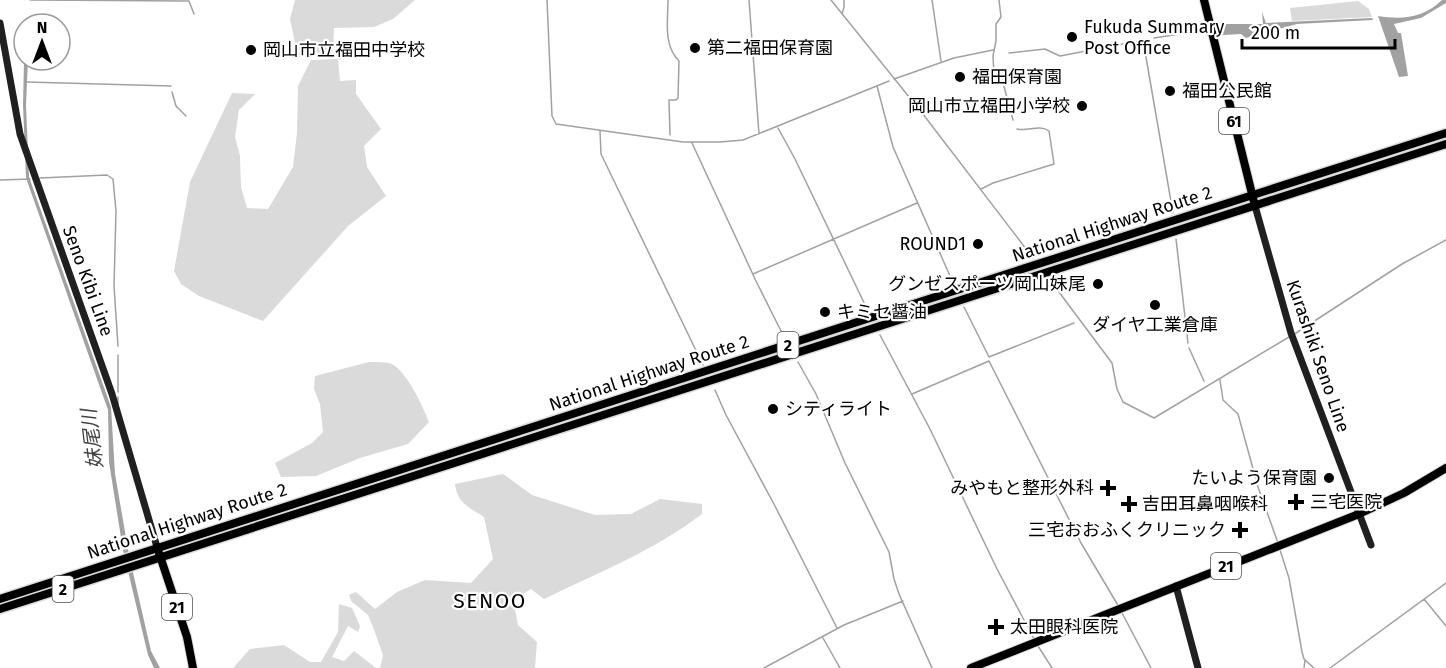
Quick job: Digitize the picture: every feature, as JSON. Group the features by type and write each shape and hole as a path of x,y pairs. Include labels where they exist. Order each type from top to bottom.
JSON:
{"highway":[{"name":"National Highway Route 2","path":"0,599 1446,133"},
{"name":"National Highway Route 2","path":"0,609 1446,144"}],"main road":[{"name":"61","path":"1203,0 1255,206"},
{"name":"Seno Kibi Line","path":"0,23 20,134 112,394 157,547"},
{"name":"Kurashiki Seno Line","path":"1255,206 1292,335 1371,545"},
{"name":"21","path":"971,668 1359,514 1404,493 1446,468"},
{"name":"21","path":"157,547 187,637 193,668"},
{"path":"1176,586 1198,668"}],"shaded area":[{"path":"295,0 415,0 393,19 374,27 334,28 333,51 298,57 290,19"},
{"path":"1442,0 1446,0 1446,3 1421,18 1394,24 1398,33 1401,33 1408,76 1399,77 1378,16 1396,18 1420,14"},
{"path":"1358,1 1369,9 1372,17 1292,21 1290,8"},
{"path":"1262,12 1266,23 1372,18 1373,20 1297,24 1246,38 1241,34 1207,36 1205,28 1215,24 1263,24"},
{"path":"338,59 340,81 356,80 356,94 381,129 364,146 367,167 386,196 348,226 263,321 199,296 181,284 174,271 190,182 232,93 255,94 239,110 235,137 240,156 241,187 247,208 268,209 293,167 297,133 298,86 311,60"},
{"name":"妹尾川","path":"24,72 27,72 26,105 29,177 111,407 115,474 129,555 151,651 160,668 154,668 148,655 123,550 109,462 108,410 26,178"},
{"path":"369,362 389,363 402,372 423,407 429,422 408,444 360,458 316,476 281,477 275,463 312,443 323,432 320,404 314,389 315,376"},
{"path":"503,474 532,495 595,515 631,514 660,499 702,504 702,514 646,550 544,599 531,589 513,600 518,625 537,642 535,668 380,668 383,655 368,615 351,601 349,595 356,592 375,609 397,592 425,580 471,583 493,559 484,517 461,500 455,484"},
{"path":"339,604 352,608 360,626 358,632 348,626 332,657 344,661 354,651 376,668 233,668 250,649 284,645 310,662 321,662 338,632"}],"waterway":[{"path":"30,0 189,1"},
{"path":"547,0 552,116 556,124 683,142 743,140 889,81"},
{"path":"668,0 668,40 679,61 678,98 669,100 670,135"},
{"path":"749,0 759,134"},
{"path":"831,0 926,118 1033,258"},
{"path":"842,14 844,0"},
{"path":"932,0 941,61"},
{"path":"999,0 1001,17 996,24 994,76 1002,79 1013,120"},
{"path":"189,1 194,14"},
{"path":"1154,38 1206,30"},
{"path":"1143,40 1173,213"},
{"path":"1009,53 1045,49 1060,56 1144,40"},
{"path":"894,79 954,58 993,50"},
{"path":"27,82 171,86"},
{"path":"877,86 893,147 954,285"},
{"path":"172,92 176,106 186,116"},
{"path":"778,128 868,311"},
{"path":"981,189 1054,164 1049,131 1041,128 1017,129"},
{"path":"600,131 601,154 703,365"},
{"path":"692,143 785,339"},
{"path":"40,178 107,175 113,179 116,211 114,286 118,346"},
{"path":"0,180 30,179"},
{"path":"753,274 917,203"},
{"path":"1176,239 1188,343"},
{"path":"1293,335 1402,264 1446,240"},
{"path":"1050,280 1112,363 1117,389 1123,402 1154,418 1289,337"},
{"path":"964,307 989,357 1074,323"},
{"path":"880,335 930,429 997,569 1034,639"},
{"path":"1189,348 1204,381"},
{"path":"118,355 118,392"},
{"path":"912,394 989,361 1081,543 1119,607"},
{"path":"798,362 816,394 845,463 889,552 899,594 932,668"},
{"path":"1220,380 1223,400 1238,414 1258,487 1278,543"},
{"path":"715,390 837,628"},
{"path":"118,397 118,405"},
{"path":"1280,550 1289,578 1304,659 1314,668"},
{"path":"1330,668 1446,583"},
{"path":"1424,599 1446,626"},
{"path":"764,668 844,625 903,601"},
{"path":"1121,611 1151,668"},
{"path":"823,638 840,668"},
{"path":"1038,646 1052,668"},
{"path":"1304,668 1305,660"}],"place":[{"name":"Fukuda Summary Post Office","path":"1072,37"},
{"name":"第二福田保育園","path":"695,48"},
{"name":"岡山市立福田中学校","path":"251,50"},
{"name":"福田保育園","path":"960,77"},
{"name":"福田公民館","path":"1170,91"},
{"name":"岡山市立福田小学校","path":"1082,106"},
{"name":"ROUND1","path":"978,244"},
{"name":"グンゼスポーツ岡山妹尾","path":"1098,284"},
{"name":"ダイヤ工業倉庫","path":"1155,305"},
{"name":"キミセ醤油","path":"825,312"},
{"name":"シティライト","path":"773,409"},
{"name":"たいよう保育園","path":"1329,478"},
{"name":"みやもと整形外科","path":"1108,488"},
{"name":"三宅医院","path":"1296,502"},
{"name":"吉田耳鼻咽喉科","path":"1129,504"},
{"name":"三宅おおふくクリニック","path":"1240,530"},
{"name":"太田眼科医院","path":"996,627"}],"district":[{"name":"SENOO","path":"490,601"}]}
